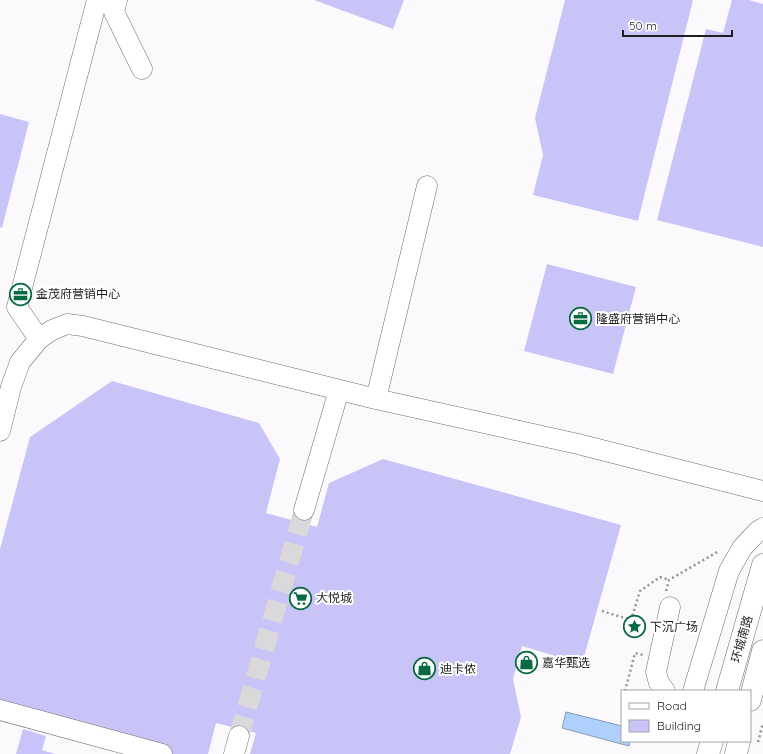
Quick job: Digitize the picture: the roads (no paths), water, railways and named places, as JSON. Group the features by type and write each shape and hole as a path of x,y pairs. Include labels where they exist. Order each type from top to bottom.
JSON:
{"main road":[{"name":"环城南路","path":"727,690 763,564"},
{"name":"环城南路","path":"751,696 763,651"},
{"path":"708,754 712,742"},
{"path":"736,754 748,744"}],"street":[{"path":"39,339 17,307 97,0"},
{"path":"117,0 114,12 142,69"},
{"path":"376,399 428,186"},
{"path":"0,431 11,387 20,362 39,339 52,330 67,324 83,326 376,399 578,444 763,491"},
{"path":"304,510 339,390"},
{"path":"693,690 729,572 742,548 758,531 763,528"},
{"path":"664,690 659,683 656,672 670,607"},
{"path":"0,710 162,754"}],"water":[{"path":"566,712 621,726 621,742 630,742 629,746 562,728"}],"tunnel":[{"path":"239,736 304,510"}],"place":[{"name":"金茂府营销中心","path":"20,294"},
{"name":"隆盛府营销中心","path":"580,319"},
{"name":"大悦城","path":"300,598"},
{"name":"下沉广场","path":"634,627"},
{"name":"嘉华甄选","path":"527,663"},
{"name":"迪卡侬","path":"425,669"}]}
